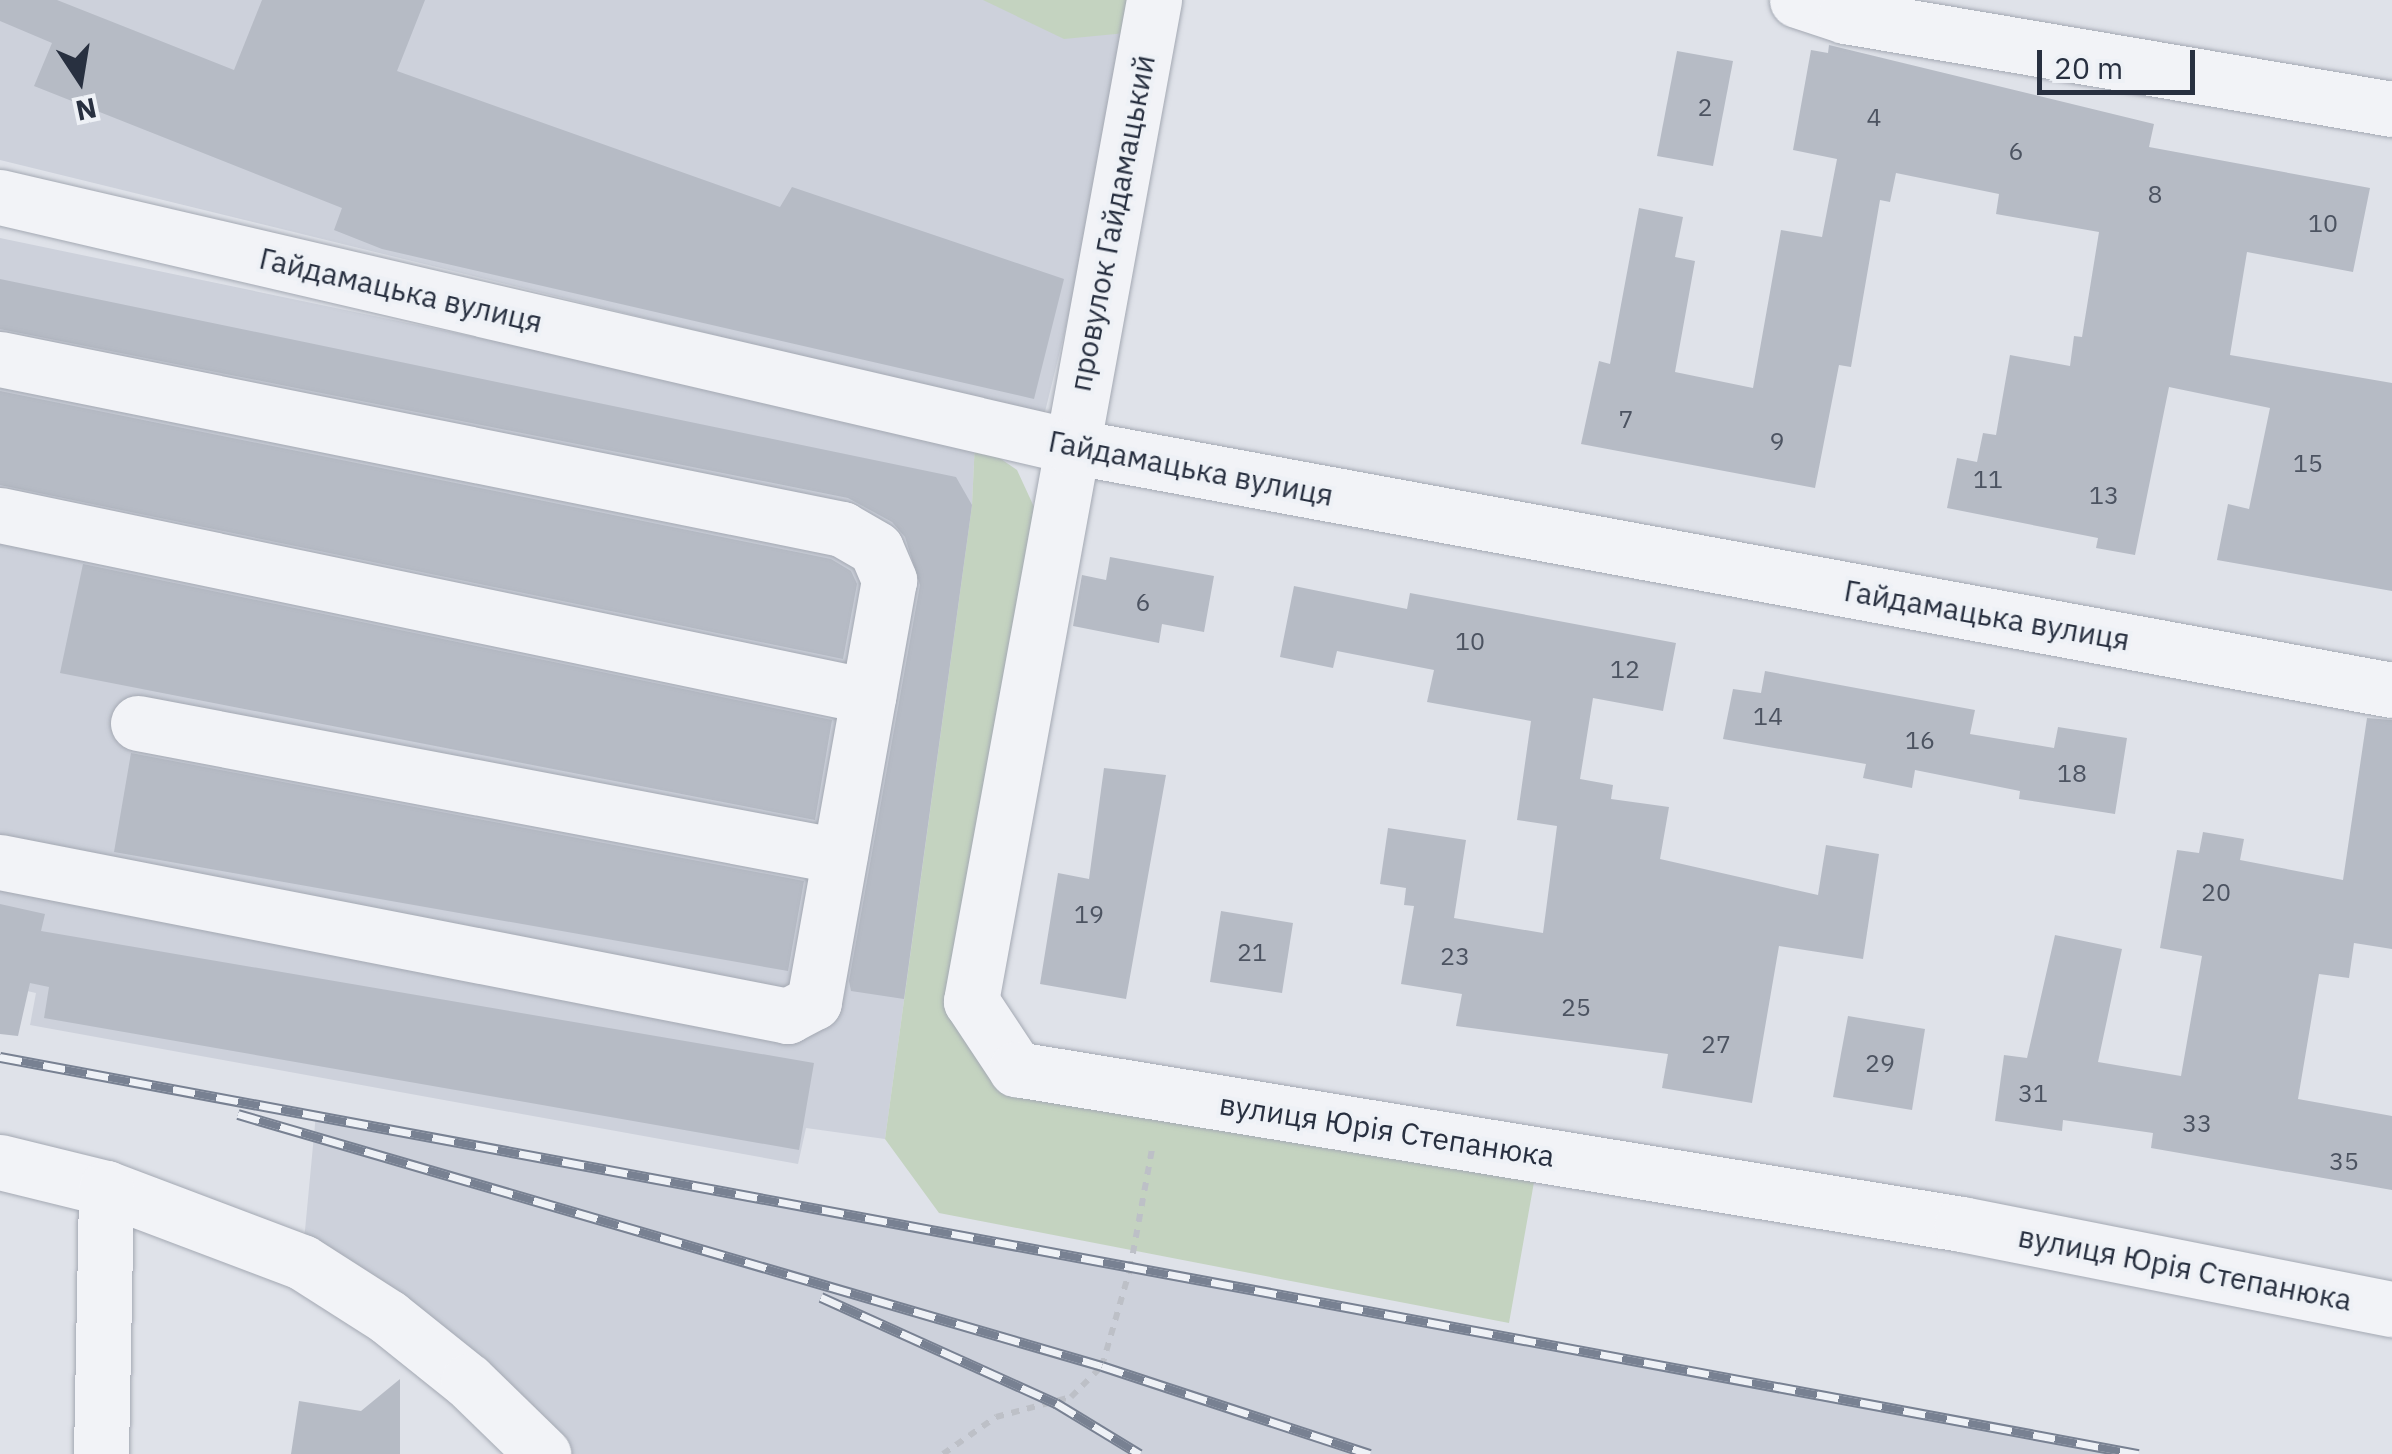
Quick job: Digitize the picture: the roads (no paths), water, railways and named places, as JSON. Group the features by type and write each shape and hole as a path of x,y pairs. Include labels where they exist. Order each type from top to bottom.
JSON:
{"street":[{"name":"провулок Гайдамацький","path":"1070,446 1154,0"},
{"path":"1797,0 1846,16 2392,109"},
{"name":"Гайдамацька вулиця","path":"0,197 1070,446 2392,690"},
{"path":"0,358 842,529 876,549 889,580 814,1002 788,1016 0,862"},
{"name":"вулиця Юрія Степанюка","path":"1070,446 971,1001 1016,1069 1962,1224 2392,1309"},
{"path":"0,514 868,696"},
{"path":"138,723 840,856"},
{"path":"0,1162 106,1188 302,1262 454,1370 543,1454"},
{"path":"102,1454 106,1188"}],"railway":[{"path":"0,1057 2138,1454"},
{"path":"238,1114 1102,1366 1370,1454"},
{"path":"821,1297 1056,1403 1140,1454"}]}
